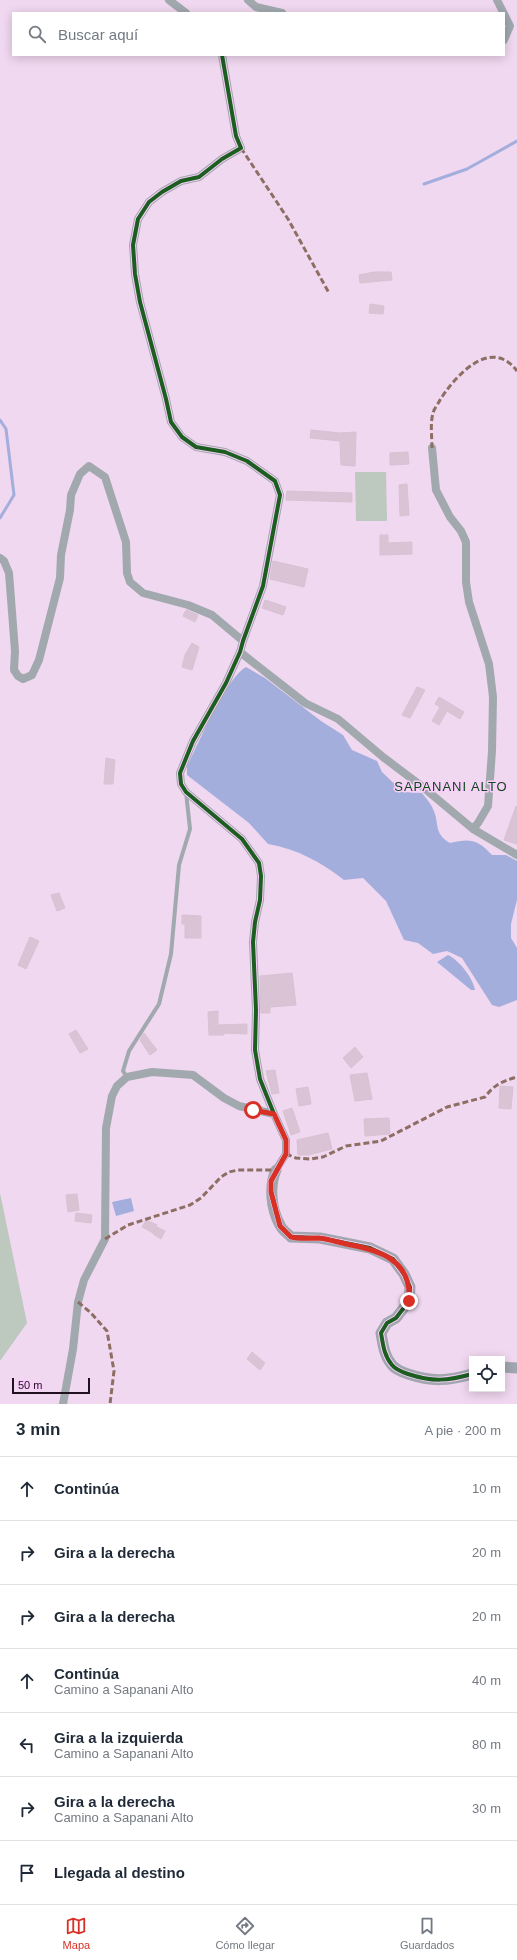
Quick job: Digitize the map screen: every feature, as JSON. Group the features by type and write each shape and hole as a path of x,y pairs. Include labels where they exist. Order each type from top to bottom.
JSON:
{"street":[{"path":"169,0 185,12"},
{"path":"248,0 256,7 278,12"},
{"path":"497,0 503,12"},
{"path":"505,16 510,26 505,38"},
{"path":"222,56 236,136 241,148 222,159 199,177 181,181 162,192 149,202 138,219 133,244 140,302 171,422 182,437 196,448 225,452 247,461 262,471 275,481 280,495 263,586 240,652 226,683 184,760 180,773 181,784 186,792 242,839 259,863 261,876 260,900 255,922 253,942 256,1010 255,1050 260,1079 286,1140 286,1154 271,1181 271,1192 280,1226 291,1237 320,1238 370,1248 393,1259 404,1274 410,1287 409,1301 396,1318 388,1323 381,1333 385,1351 392,1366 400,1372 434,1381 455,1379 469,1375"},
{"path":"432,448 436,490 450,517 461,531 466,542 466,582 469,602 489,664 493,697 492,751 488,806 473,829"},
{"path":"0,558 4,561 9,573 15,651 14,670 18,676 23,679 32,674 39,660 60,578 61,555 70,510 71,495 80,474 89,466 105,477 126,542 127,573 130,582 143,593 188,605 212,615 243,641"},
{"path":"240,652 305,702 338,719 473,829 517,855"},
{"path":"64,1404 78,1302 84,1280 105,1239 105,1153 109,1111 112,1096 117,1086 127,1077 152,1072 193,1075 224,1098 239,1106 274,1114"},
{"path":"505,1367 517,1368"}],"lane":[{"path":"127,1077 123,1071 129,1051 159,1004 171,954 180,865 190,829 186,792"}],"shaded area":[{"path":"355,472 386,472 387,521 356,521"},
{"path":"0,1193 27,1323 0,1361"}],"water":[{"path":"246,667 265,678 321,721 343,735 352,750 377,761 382,772 403,792 422,793 432,807 441,836 450,843 468,841 478,843 492,855 506,855 517,861 517,900 511,924 511,938 517,948 517,1000 499,1007 492,1005 462,958 447,951 433,954 418,943 404,940 386,901 363,878 344,880 326,867 308,857 289,849 268,844 249,823 187,775 187,766 222,697 238,673"},
{"path":"448,955 457,961 465,970 474,985 475,990 471,990 437,962"},
{"path":"131,1198 134,1211 116,1216 112,1202"}],"building":[{"path":"374,272 391,272 392,280 360,283 359,275"},
{"path":"370,304 384,306 383,314 369,313"},
{"path":"311,430 340,433 356,432 355,466 341,465 340,441 310,438"},
{"path":"408,452 409,464 390,465 390,453"},
{"path":"407,484 409,515 400,516 399,485"},
{"path":"287,491 352,493 352,502 286,500"},
{"path":"380,535 388,535 388,543 412,542 412,554 380,555"},
{"path":"273,561 308,569 304,587 270,579"},
{"path":"265,600 286,607 283,615 262,608"},
{"path":"186,610 198,615 195,622 183,616"},
{"path":"192,643 199,647 192,670 182,667 185,655"},
{"path":"417,687 425,690 410,718 402,715"},
{"path":"439,697 464,712 460,719 447,711 439,725 432,721 440,707 435,704"},
{"path":"106,758 115,760 113,784 104,784"},
{"path":"516,806 517,807 517,844 504,840"},
{"path":"59,893 65,908 57,911 51,895"},
{"path":"182,915 201,916 201,938 185,938 185,924 182,924"},
{"path":"30,937 39,941 26,969 18,965"},
{"path":"292,973 296,1005 270,1007 270,1013 261,1013 260,976"},
{"path":"218,1011 218,1025 247,1024 247,1034 224,1033 224,1035 209,1035 208,1012"},
{"path":"76,1030 88,1049 80,1053 69,1034"},
{"path":"144,1033 157,1050 150,1055 140,1040"},
{"path":"355,1047 363,1057 351,1068 343,1058"},
{"path":"275,1070 279,1093 272,1094 266,1071"},
{"path":"367,1073 372,1099 355,1101 350,1075"},
{"path":"500,1086 513,1087 511,1109 499,1108"},
{"path":"308,1087 311,1104 299,1106 296,1089"},
{"path":"292,1108 300,1132 291,1135 283,1111"},
{"path":"389,1118 390,1134 365,1136 364,1119"},
{"path":"328,1133 332,1149 308,1155 298,1155 297,1140"},
{"path":"77,1194 79,1210 68,1212 66,1195"},
{"path":"76,1213 92,1215 91,1223 75,1221"},
{"path":"146,1220 157,1225 153,1233 142,1227"},
{"path":"157,1227 165,1231 161,1239 153,1234"},
{"path":"252,1352 265,1363 260,1370 247,1359"}],"waterway":[{"path":"424,184 467,169 517,141"},
{"path":"0,420 6,429 14,495 0,518"}],"marked path":[{"path":"241,148 288,219 329,293"},
{"path":"432,448 431,426 434,411 447,390 464,371 474,363 485,358 496,357 507,361 517,371"},
{"path":"286,1154 296,1158 310,1159 323,1157 346,1146 381,1141 447,1107 485,1097 499,1084 517,1077"},
{"path":"105,1239 128,1225 190,1205 201,1198 221,1177 229,1172 238,1170 276,1170"},
{"path":"78,1302 91,1313 107,1331 114,1371 110,1404"}],"cycle path":[{"path":"222,56 236,136 241,148 222,159 199,177 181,181 162,192 149,202 138,219 133,245 135,274 140,302 171,422 182,437 196,447 225,452 247,461 275,481 280,495 263,586 240,652 226,683 193,741 180,773 181,784 186,792 242,839 259,863 261,876 260,900 255,922 253,942 256,1010 255,1050 260,1079 286,1140 286,1154 271,1181 271,1192 280,1226 291,1237 320,1238 370,1248 393,1259 404,1274 410,1287 409,1301 396,1318 387,1323 381,1333 387,1358 399,1371 417,1377 440,1380 469,1375"}],"district":[{"name":"SAPANANI ALTO","path":"451,786"}],"route":[{"path":"253,1110 274,1114 286,1140 286,1154 271,1181 271,1192 280,1226 291,1237 300,1239 320,1238 370,1248 393,1259 404,1274 410,1287 409,1301"}]}
